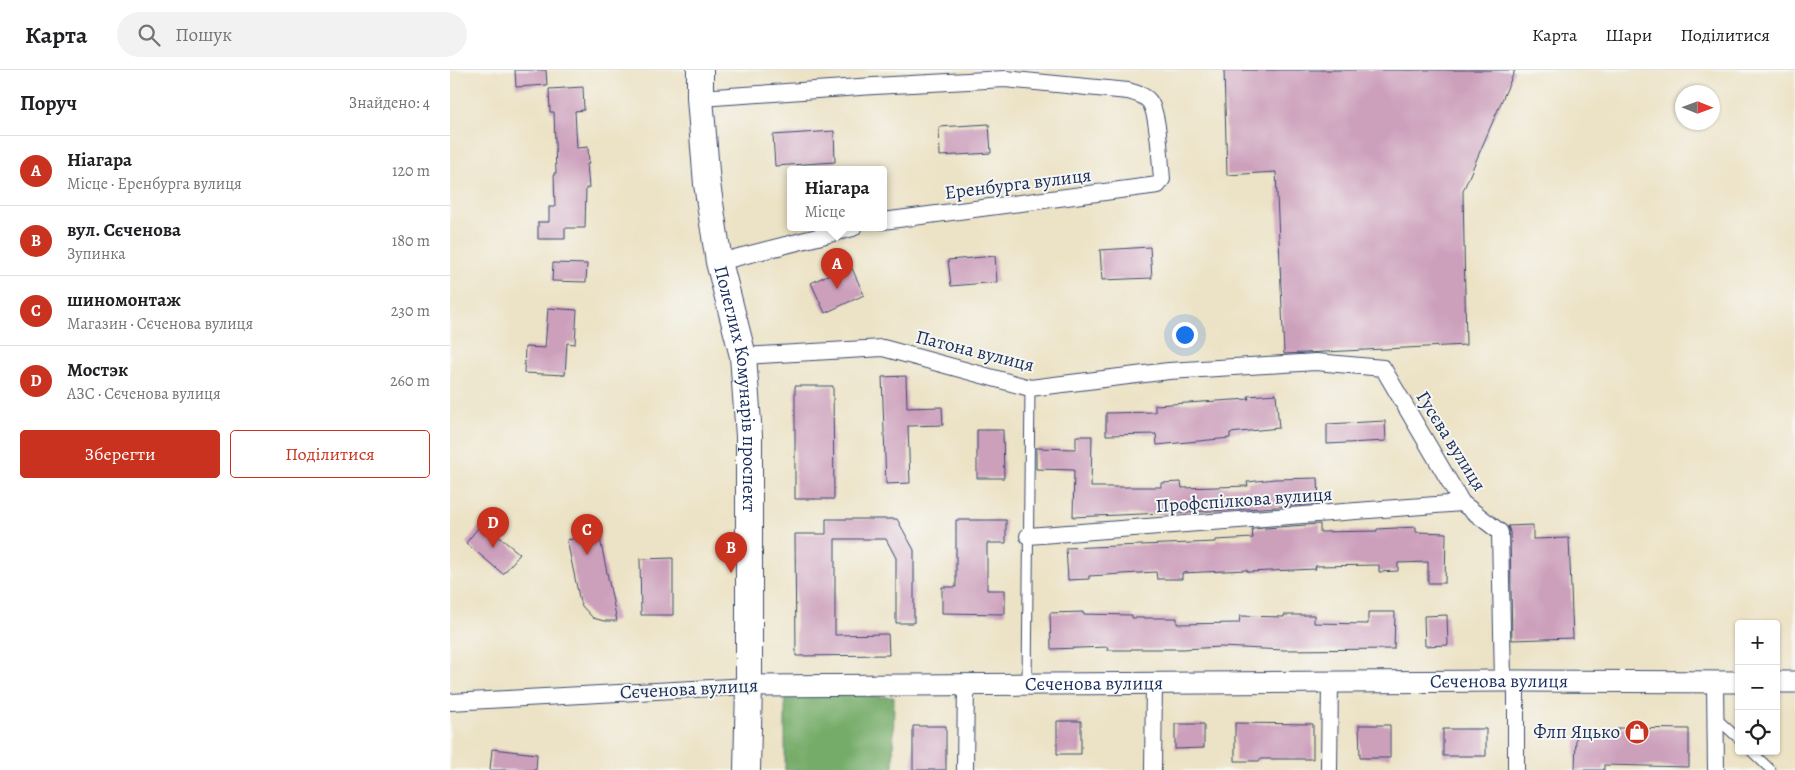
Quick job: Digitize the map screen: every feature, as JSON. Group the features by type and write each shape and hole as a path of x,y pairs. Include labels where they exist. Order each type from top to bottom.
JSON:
{"main road":[{"name":"Полеглих Комунарів проспект","path":"700,70 700,98 707,184 719,262 743,356 749,436 747,770"}],"street":[{"name":"Еренбурга вулиця","path":"700,98 1005,79 1128,90 1139,94 1149,101 1155,114 1162,178 1158,185 887,220"},
{"path":"719,262 841,231"},
{"name":"Патона вулиця","path":"743,356 883,348 1030,388 1169,370 1316,362"},
{"name":"Гусєва вулиця","path":"1316,362 1383,368 1462,503 1500,532 1510,681"},
{"name":"Профспілкова вулиця","path":"1028,536 1462,503"},
{"path":"1510,681 1516,770"},
{"path":"1153,770 1154,682"},
{"name":"Сєченова вулиця","path":"450,702 749,686 1154,682 1735,682"},
{"path":"1329,770 1330,682"},
{"path":"1715,682 1716,770"},
{"path":"1780,682 1795,682"},
{"path":"965,770 966,684"}],"lane":[{"path":"1027,683 1030,388"},
{"path":"1715,717 1735,735"},
{"path":"1755,755 1771,770"}],"green space":[{"path":"785,694 894,697 893,770 785,770"}],"building":[{"path":"515,70 546,70 547,85 516,87"},
{"path":"1224,70 1515,70 1463,191 1466,345 1284,354 1276,172 1227,175"},
{"path":"583,87 584,110 575,111 577,148 588,147 589,188 586,188 585,228 565,228 565,239 538,239 538,222 549,222 549,207 555,207 554,112 550,112 549,89"},
{"path":"989,124 991,153 940,156 939,127"},
{"path":"834,131 835,162 775,166 773,135"},
{"path":"1150,247 1152,278 1102,280 1100,250"},
{"path":"995,256 997,282 951,286 948,260"},
{"path":"553,263 587,264 586,282 552,281"},
{"path":"850,264 864,295 825,313 811,283"},
{"path":"548,308 577,310 575,344 567,343 565,375 524,373 525,347 545,348"},
{"path":"906,376 907,408 942,407 943,425 908,426 910,483 886,484 882,377"},
{"path":"795,386 833,386 834,499 795,499"},
{"path":"1276,394 1279,428 1230,433 1230,438 1157,445 1156,434 1106,435 1106,413 1155,412 1155,405 1249,399 1248,396"},
{"path":"1385,421 1386,441 1327,444 1327,424"},
{"path":"977,430 1003,430 1004,478 977,478"},
{"path":"1076,436 1092,436 1091,487 1161,487 1161,483 1181,482 1182,488 1248,486 1247,482 1318,478 1319,504 1073,517 1074,470 1036,469 1036,448 1076,449"},
{"path":"826,519 897,519 914,550 914,623 896,623 896,558 886,539 835,539 835,635 888,634 889,655 796,656 795,534 826,534"},
{"path":"956,520 1006,520 1006,543 987,543 987,590 1005,590 1005,614 942,613 942,587 956,587"},
{"path":"482,523 520,554 503,574 466,543"},
{"path":"1320,524 1320,532 1377,531 1377,529 1416,527 1416,532 1446,533 1445,583 1428,583 1428,562 1398,563 1398,571 1379,572 1379,565 1315,566 1316,569 1182,573 1182,579 1157,579 1156,572 1089,576 1089,579 1068,580 1066,548 1216,542 1216,540 1253,538 1252,529"},
{"path":"1533,525 1533,539 1569,538 1573,638 1512,640 1510,532 1508,526"},
{"path":"599,534 617,621 604,621 593,618 582,606 567,540"},
{"path":"673,558 673,615 641,615 640,559"},
{"path":"1083,612 1083,614 1132,615 1132,618 1177,618 1177,624 1239,623 1240,616 1284,617 1284,615 1314,615 1314,623 1368,624 1368,612 1395,612 1394,649 1284,650 1221,647 1107,650 1108,647 1051,649 1050,613"},
{"path":"1447,615 1448,645 1425,646 1424,616"},
{"path":"1057,721 1081,721 1081,754 1057,754"},
{"path":"1235,723 1313,724 1313,759 1235,761"},
{"path":"1175,724 1204,724 1204,748 1175,749"},
{"path":"1359,725 1390,725 1390,758 1360,758"},
{"path":"913,726 946,726 946,770 913,770"},
{"path":"1618,728 1689,729 1689,767 1604,765 1604,770 1575,770 1576,736 1618,736"},
{"path":"1443,729 1486,729 1486,756 1443,756"},
{"path":"492,749 537,754 536,770 490,770"}],"place":[{"name":"Ніагара","path":"837,289"},
{"name":"Мостэк","path":"493,548"},
{"name":"шиномонтаж","path":"587,555"},
{"name":"вул. Сєченова","path":"731,573"},
{"name":"Флп Яцько","path":"1637,732"}]}
